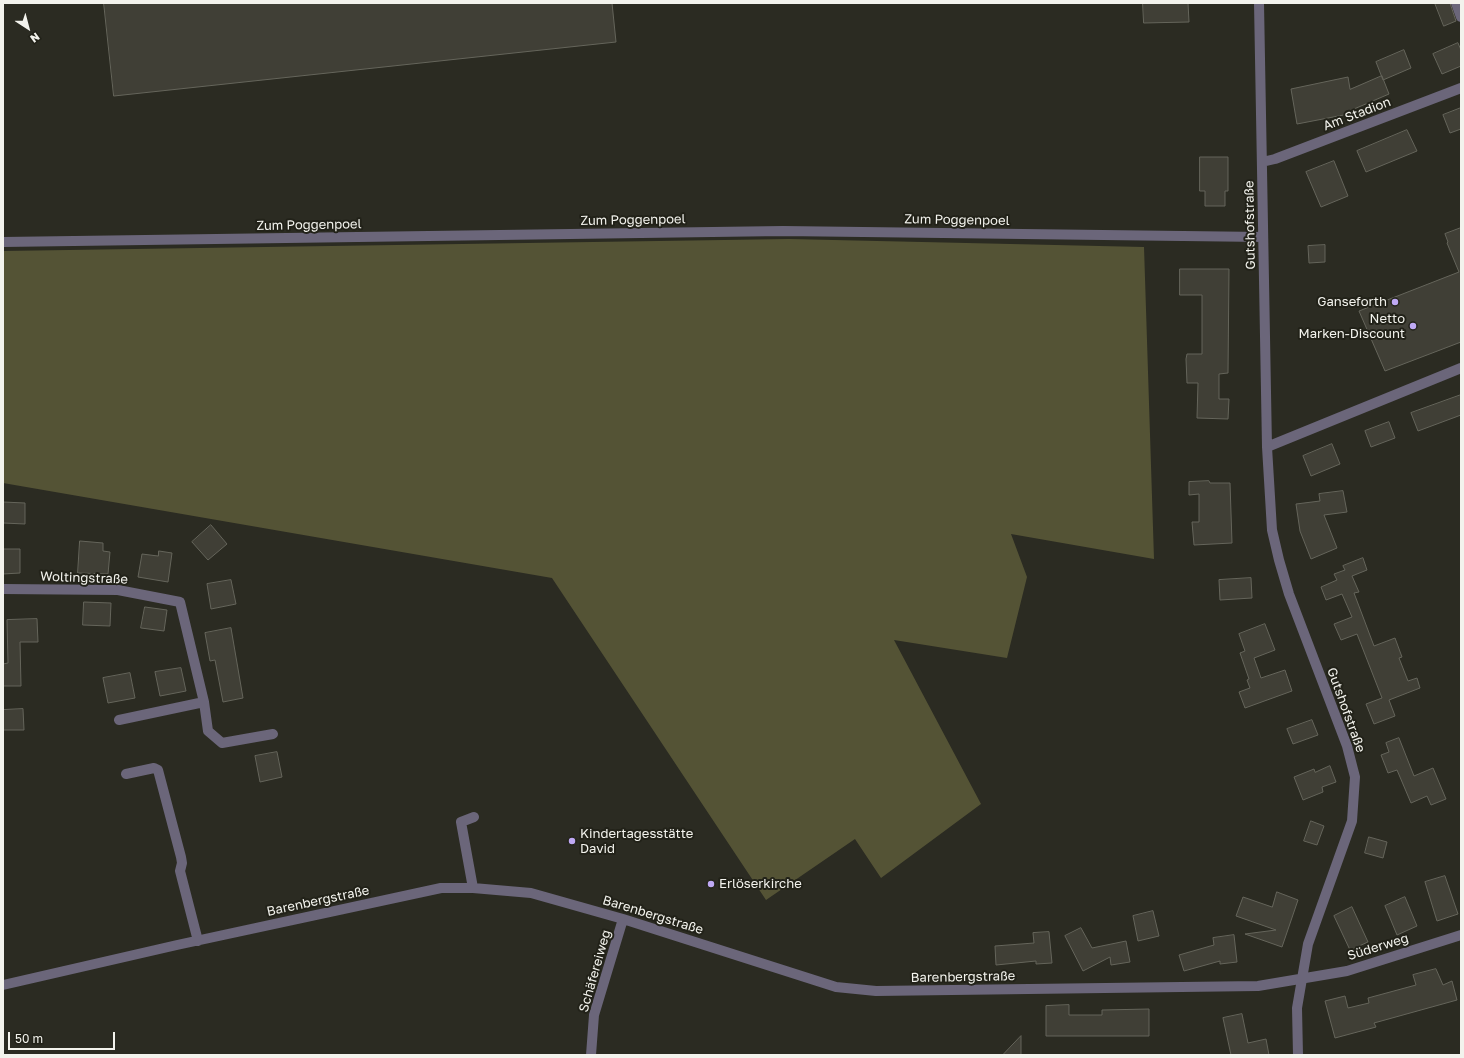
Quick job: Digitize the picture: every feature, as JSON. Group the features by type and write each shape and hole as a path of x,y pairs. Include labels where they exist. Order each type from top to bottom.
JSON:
{"street":[{"name":"Gutshofstraße","path":"1259,3 1266,447 1272,530 1278,560 1289,594 1347,746 1354,777 1352,821 1309,938 1297,1008 1298,1055"},
{"path":"1456,3 1461,17"},
{"name":"Am Stadion","path":"1262,162 1275,159 1461,88"},
{"name":"Zum Poggenpoel","path":"3,242 783,231 1263,237"},
{"path":"1266,447 1461,368"},
{"name":"Woltingstraße","path":"3,590 118,590 180,602 204,702 208,730 222,743 273,734"},
{"path":"119,720 204,702"},
{"path":"126,774 154,768 158,770 181,856 182,863 180,871 198,941"},
{"path":"474,816 461,822 474,888"},
{"name":"Barenbergstraße","path":"3,985 441,888 474,888 531,893 623,919 836,987 876,991 1258,986 1301,979"},
{"name":"Schäfereiweg","path":"591,1055 594,1015 623,919"},
{"name":"Süderweg","path":"1301,979 1347,971 1461,935"}],"shaded area":[{"path":"789,239 1144,247 1154,559 1011,534 1027,577 1007,658 894,640 981,804 881,878 855,839 766,900 552,578 3,483 3,251"}],"building":[{"path":"104,3 612,3 616,42 114,96"},
{"path":"1143,3 1188,3 1189,22 1144,23"},
{"path":"1435,3 1450,3 1456,21 1444,26"},
{"path":"1458,43 1461,50 1461,66 1442,74 1433,54"},
{"path":"1404,50 1411,68 1383,80 1376,62"},
{"path":"1382,76 1389,94 1354,109 1354,113 1297,124 1291,89 1348,77 1350,89"},
{"path":"1461,108 1461,129 1450,133 1443,115"},
{"path":"1407,130 1417,151 1366,172 1357,151"},
{"path":"1200,157 1228,157 1228,191 1225,191 1225,206 1205,206 1205,191 1200,191"},
{"path":"1334,161 1348,196 1321,207 1306,172"},
{"name":"Netto Marken-Discount","path":"1461,228 1461,342 1385,371 1359,311 1459,272 1447,243 1445,234"},
{"path":"1325,245 1325,262 1309,263 1308,246"},
{"path":"1180,269 1229,269 1228,373 1219,374 1219,399 1229,399 1228,419 1197,418 1198,383 1187,383 1186,359 1187,354 1202,354 1202,295 1180,295"},
{"path":"1461,395 1461,415 1418,431 1411,413"},
{"path":"1389,422 1395,438 1371,447 1365,431"},
{"path":"1332,444 1340,464 1311,476 1303,456"},
{"path":"1209,481 1210,483 1230,483 1232,543 1194,545 1192,522 1199,522 1199,494 1189,495 1189,482"},
{"path":"1343,491 1347,512 1324,515 1337,548 1311,559 1300,531 1296,504 1320,501 1319,494"},
{"path":"3,502 25,503 25,524 3,523"},
{"path":"211,525 227,544 208,560 192,542"},
{"path":"80,541 103,543 103,551 110,552 108,574 78,573"},
{"path":"3,549 20,549 20,573 3,574"},
{"path":"159,551 172,553 168,582 138,577 142,554 158,556"},
{"path":"1363,558 1367,570 1352,576 1359,592 1354,593 1374,646 1395,638 1402,657 1399,658 1408,681 1417,678 1420,688 1389,700 1395,716 1374,724 1366,704 1382,698 1357,634 1341,640 1334,624 1352,617 1342,594 1326,600 1321,587 1337,580 1334,574 1345,570 1343,566"},
{"path":"1251,578 1252,598 1220,600 1219,580"},
{"path":"231,580 236,604 211,609 207,584"},
{"path":"84,602 111,603 110,626 83,625"},
{"path":"145,607 167,610 164,631 141,628"},
{"path":"37,619 38,642 20,642 21,686 3,686 3,664 8,663 7,620"},
{"path":"1265,624 1275,650 1254,658 1261,678 1285,670 1292,691 1245,708 1239,692 1250,688 1247,680 1249,679 1240,653 1245,651 1239,634"},
{"path":"231,628 243,698 223,702 215,660 210,661 205,633"},
{"path":"181,668 186,691 160,696 155,672"},
{"path":"130,673 135,698 108,703 103,678"},
{"path":"23,709 24,730 3,730 3,710"},
{"path":"1312,720 1318,735 1293,744 1287,729"},
{"path":"1399,738 1414,776 1433,768 1446,799 1431,805 1427,796 1411,803 1397,770 1388,773 1381,755 1389,752 1386,743"},
{"path":"277,752 282,777 260,782 255,756"},
{"path":"1330,766 1336,782 1322,787 1323,792 1303,800 1294,777 1314,769 1315,772"},
{"path":"1311,821 1324,826 1317,845 1304,841"},
{"path":"1369,837 1387,842 1383,858 1365,853"},
{"path":"1445,876 1458,914 1437,921 1425,882"},
{"path":"1277,892 1298,900 1282,947 1245,934 1276,930 1236,916 1243,897 1272,907"},
{"path":"1405,897 1417,926 1397,935 1385,906"},
{"path":"1352,907 1368,942 1350,950 1334,916"},
{"path":"1153,911 1159,936 1138,941 1133,916"},
{"path":"1081,928 1092,948 1126,941 1130,962 1111,965 1110,957 1083,971 1065,936"},
{"path":"1049,932 1052,963 1036,964 1036,961 996,965 995,946 1034,943 1033,933"},
{"path":"1234,935 1237,962 1220,964 1220,961 1184,971 1179,955 1214,945 1213,938"},
{"path":"1436,969 1443,985 1452,981 1457,1000 1374,1023 1376,1027 1335,1038 1325,1001 1345,996 1348,1008 1369,1003 1368,998 1416,985 1413,975"},
{"path":"1069,1005 1069,1015 1102,1015 1102,1010 1149,1009 1149,1036 1046,1036 1046,1006"},
{"path":"1242,1014 1248,1043 1266,1039 1269,1055 1231,1055 1223,1018"},
{"path":"1021,1036 1021,1055 1003,1055"}],"place":[{"name":"Ganseforth","path":"1395,302"},
{"name":"Netto Marken-Discount","path":"1413,326"},
{"name":"Kindertagesstätte David","path":"572,841"},
{"name":"Erlöserkirche","path":"711,884"}]}
